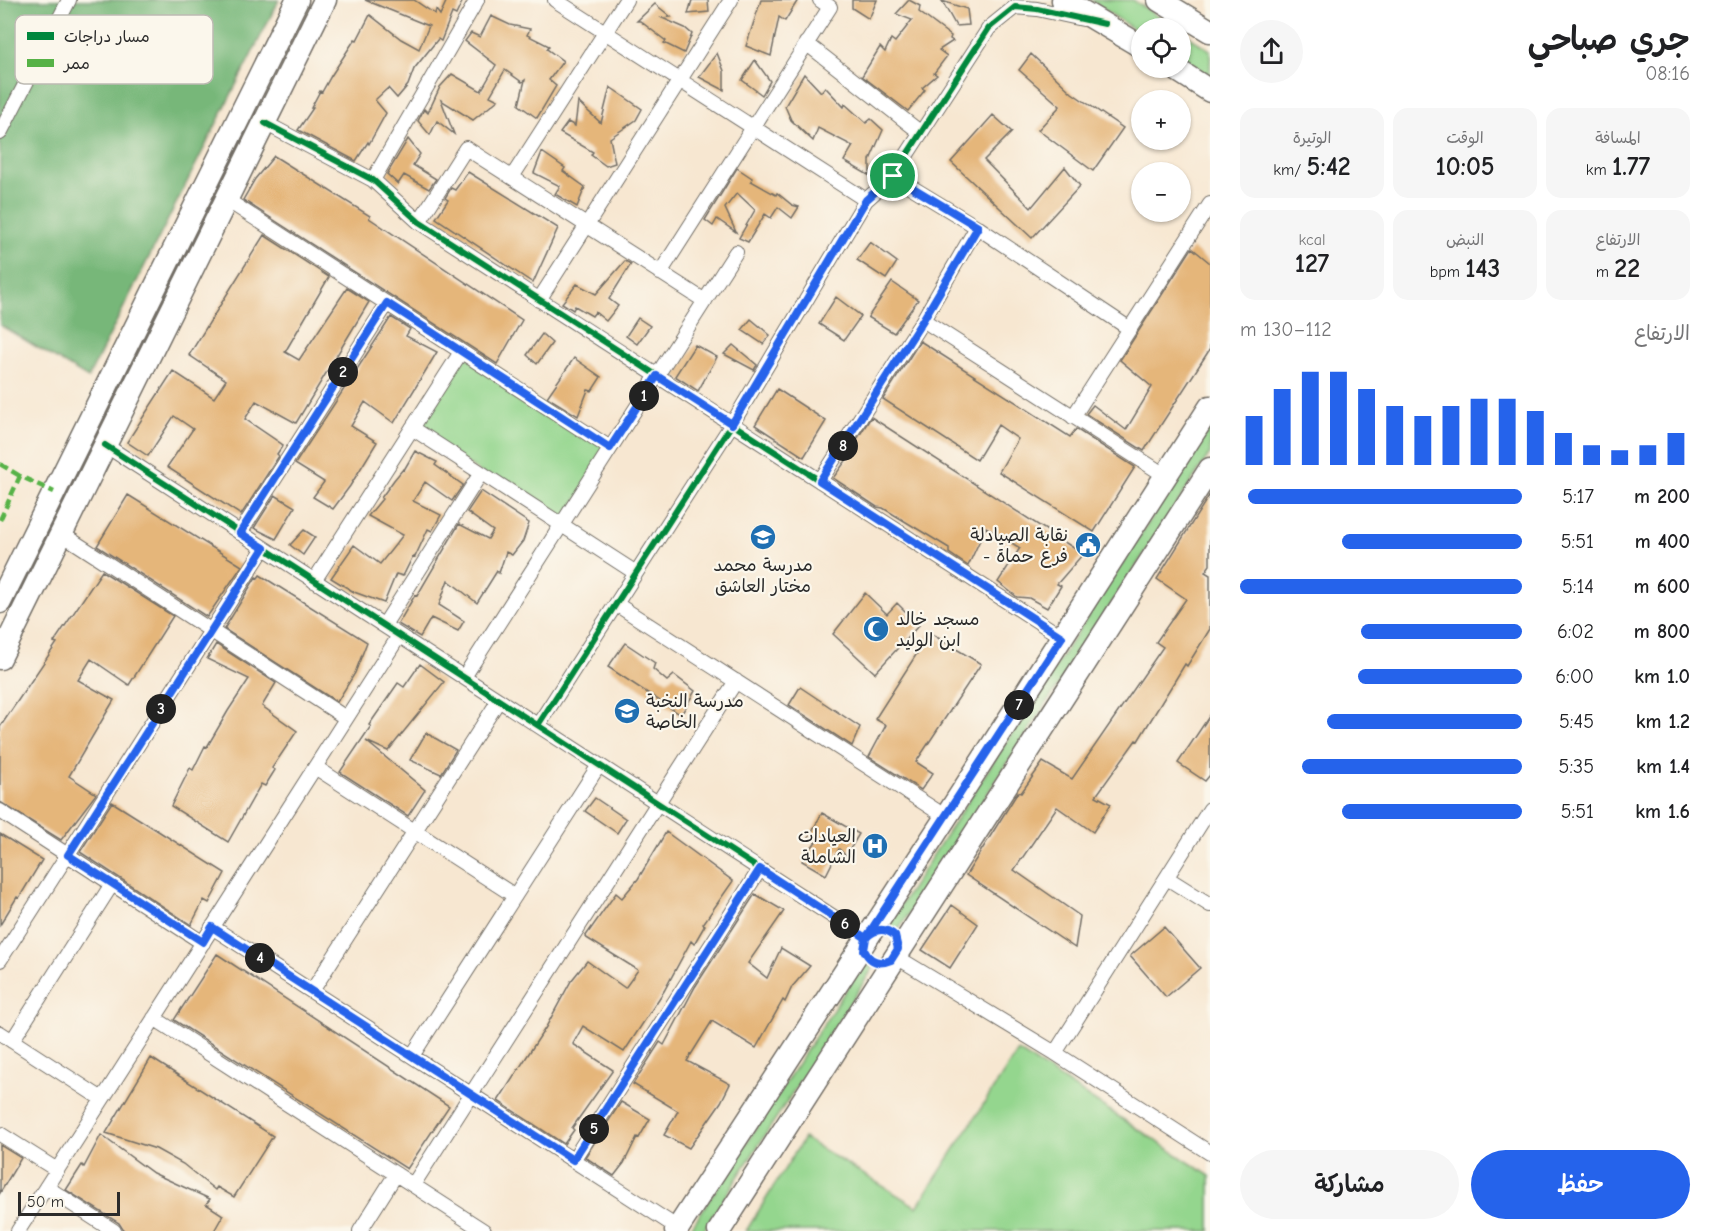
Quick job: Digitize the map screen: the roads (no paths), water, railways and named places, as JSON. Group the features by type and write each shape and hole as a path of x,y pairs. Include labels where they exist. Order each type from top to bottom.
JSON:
{"main road":[{"path":"0,602 297,0"},
{"path":"0,658 326,0"},
{"path":"1063,0 1131,40"},
{"path":"1159,0 1210,31"},
{"path":"1189,78 1210,92"},
{"path":"677,1229 1210,407"},
{"path":"719,1231 1210,469"},
{"path":"866,938 864,950 872,961 885,963 895,956"}],"street":[{"path":"61,15 69,0"},
{"path":"373,180 477,0"},
{"path":"555,0 866,200"},
{"path":"512,177 626,0"},
{"path":"539,300 731,0"},
{"path":"660,273 830,7 820,0"},
{"path":"1023,0 1037,9"},
{"path":"538,725 732,424 866,200 893,176 989,28 1016,7 1037,9 1105,24"},
{"path":"806,43 921,133"},
{"path":"0,133 25,84"},
{"path":"265,123 373,180 418,222 1062,637"},
{"path":"418,222 466,148 705,301"},
{"path":"893,176 978,227 1130,329"},
{"path":"226,200 610,448"},
{"path":"1073,417 1210,204"},
{"path":"820,481 923,320 978,227"},
{"path":"464,677 736,252"},
{"path":"240,533 387,303"},
{"path":"923,320 1166,476"},
{"path":"314,581 461,352"},
{"path":"412,428 636,573"},
{"path":"105,445 866,938"},
{"path":"384,625 481,473"},
{"path":"62,534 346,718"},
{"path":"0,960 264,548"},
{"path":"616,604 946,817"},
{"path":"18,1231 399,636"},
{"path":"412,1185 736,681"},
{"path":"312,991 499,700"},
{"path":"412,1056 599,765"},
{"path":"315,767 515,896"},
{"path":"1055,1053 1210,809"},
{"path":"0,811 203,942"},
{"path":"573,1160 760,869"},
{"path":"1167,878 1210,905"},
{"path":"102,1099 6,1037 112,884"},
{"path":"212,927 677,1229"},
{"path":"895,956 1055,1053 1210,1153"},
{"path":"154,1018 484,1231"},
{"path":"0,1134 57,1170"},
{"path":"360,1231 396,1174"},
{"path":"46,1187 114,1231"}],"place":[{"name":"مدرسة محمد مختار العاشق","path":"763,537"},
{"name":"نقابة الصيادلة - فرع حماة","path":"1088,545"},
{"name":"مسجد خالد ابن الوليد","path":"876,629"},
{"name":"مدرسة النخبة الخاصة","path":"627,711"},
{"name":"العيادات الشاملة","path":"875,846"}]}
